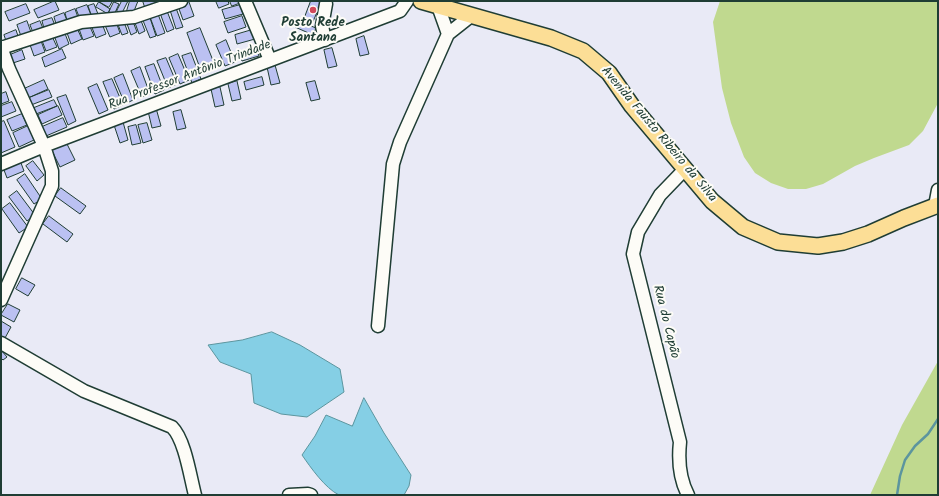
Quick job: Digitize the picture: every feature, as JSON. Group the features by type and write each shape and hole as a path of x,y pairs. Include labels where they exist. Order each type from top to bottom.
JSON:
{"main road":[{"name":"Avenida Fausto Ribeiro da Silva","path":"421,1 551,38 583,51 609,73 632,106 712,201 743,227 778,242 818,246 843,242 868,234 936,205"}],"street":[{"path":"1,300 52,186 52,171 44,146 9,69 1,47 81,22 134,17 181,1"},
{"path":"245,1 270,60"},
{"name":"Rua Professor Antônio Trindade","path":"1,164 44,146 400,11 407,1"},
{"path":"325,40 322,26 328,2"},
{"path":"438,6 448,34"},
{"path":"378,326 393,164 400,142 448,34 472,15"},
{"name":"Rua do Capão","path":"685,169 660,195 638,232 633,254 680,442 679,468 683,485 688,495"},
{"path":"936,205 938,190"},
{"path":"1,343 84,392 172,427 178,432 182,441 195,495"},
{"path":"289,495 311,495"}],"green space":[{"path":"720,1 938,1 938,103 923,131 909,145 855,166 823,184 806,189 788,189 771,183 755,173 744,157 731,123 722,88 713,22"},
{"path":"938,361 938,495 870,495 902,425"}],"water":[{"path":"272,332 300,345 340,369 344,392 307,417 281,414 254,403 251,374 220,362 208,345 242,340"},
{"path":"364,398 411,475 409,486 404,495 339,495 324,483 302,455 315,436 326,415 352,426"}],"building":[{"path":"55,1 59,10 38,18 34,10"},
{"path":"98,1 109,1 112,2 109,7"},
{"path":"122,1 128,1 122,13 117,11"},
{"path":"130,1 138,1 132,16 126,14"},
{"path":"143,1 157,1 159,6 146,10"},
{"path":"216,1 228,1 229,4 219,8"},
{"path":"230,1 240,1 240,3 232,6"},
{"name":"Posto Rede Santana","path":"311,1 322,1 311,26 316,28 313,35 295,27 299,19 303,20"},
{"path":"99,2 110,9 108,14 96,7"},
{"path":"114,2 119,4 113,17 108,14"},
{"path":"189,2 194,16 183,20 178,6"},
{"path":"26,4 30,13 9,21 5,12"},
{"path":"94,4 98,14 92,17 88,6"},
{"path":"87,5 91,15 80,19 76,9"},
{"path":"240,5 243,14 225,19 222,10"},
{"path":"176,8 183,27 176,29 170,10"},
{"path":"75,9 79,20 68,24 65,13"},
{"path":"167,11 174,29 167,32 160,13"},
{"path":"64,13 68,23 57,27 54,17"},
{"path":"158,14 165,33 157,36 150,17"},
{"path":"149,15 156,36 150,38 142,18"},
{"path":"242,16 246,27 228,33 224,22"},
{"path":"52,18 56,28 45,32 42,21"},
{"path":"140,18 145,31 139,34 134,20"},
{"path":"115,19 120,33 110,37 104,23"},
{"path":"123,19 128,33 122,35 117,22"},
{"path":"132,19 137,32 131,35 126,21"},
{"path":"27,21 32,35 22,39 17,25"},
{"path":"40,21 44,31 34,35 30,25"},
{"path":"101,21 106,34 96,38 91,25"},
{"path":"88,22 94,36 83,40 78,26"},
{"path":"76,26 82,39 71,44 66,30"},
{"path":"200,28 214,63 200,68 187,33"},
{"path":"16,30 19,39 7,44 4,35"},
{"path":"252,30 255,39 237,44 235,35"},
{"path":"64,31 69,44 59,49 54,35"},
{"path":"51,34 57,47 46,51 41,38"},
{"path":"364,36 369,54 360,56 356,39"},
{"path":"40,38 45,52 34,56 29,42"},
{"path":"226,40 235,62 225,66 216,45"},
{"path":"257,48 259,56 242,61 239,53"},
{"path":"332,48 337,66 328,68 324,50"},
{"path":"62,49 66,58 45,67 42,58"},
{"path":"22,50 25,59 13,63 10,55"},
{"path":"191,53 201,79 192,83 182,56"},
{"path":"178,54 189,80 180,84 169,58"},
{"path":"166,58 177,84 168,88 157,61"},
{"path":"154,64 164,90 155,94 145,67"},
{"path":"275,65 280,83 271,85 267,67"},
{"path":"140,67 150,94 142,97 131,71"},
{"path":"123,74 133,100 125,104 114,78"},
{"path":"262,77 264,85 246,90 244,82"},
{"path":"112,79 123,105 114,109 103,82"},
{"path":"44,80 48,89 28,98 24,89"},
{"path":"237,81 241,99 232,101 228,84"},
{"path":"315,81 320,99 311,101 306,83"},
{"path":"97,84 108,110 99,114 88,88"},
{"path":"220,87 224,105 215,107 211,89"},
{"path":"49,90 52,97 31,105 29,98"},
{"path":"6,92 9,101 1,104 1,94"},
{"path":"66,95 76,121 68,125 57,98"},
{"path":"54,100 57,106 36,114 34,108"},
{"path":"12,102 16,111 1,117 1,106"},
{"path":"58,106 62,115 42,124 38,115"},
{"path":"156,108 161,126 152,128 148,111"},
{"path":"181,110 186,128 177,130 173,112"},
{"path":"22,114 27,125 12,131 7,120"},
{"path":"63,118 67,127 46,136 42,127"},
{"path":"4,121 15,147 1,153 1,122"},
{"path":"123,122 128,140 120,143 114,125"},
{"path":"147,123 152,140 143,143 138,125"},
{"path":"136,125 141,143 132,145 128,127"},
{"path":"28,126 34,140 19,147 13,133"},
{"path":"66,142 75,160 60,167 51,149"},
{"path":"33,161 44,175 37,181 26,166"},
{"path":"21,163 24,171 7,178 4,170"},
{"path":"25,174 42,199 34,204 17,180"},
{"path":"61,188 86,206 80,214 55,196"},
{"path":"17,191 35,215 27,221 9,197"},
{"path":"10,203 28,227 19,233 2,209"},
{"path":"49,216 73,234 67,242 43,224"},
{"path":"22,278 35,285 28,296 16,289"},
{"path":"8,304 20,310 14,322 1,315"},
{"path":"1,321 11,327 5,338 1,336"},
{"path":"1,350 7,357 3,360 1,358"}],"waterway":[{"path":"897,495 900,476 905,460 915,446 928,434 938,419"}],"place":[{"name":"Posto Rede Santana","path":"313,10"}]}
